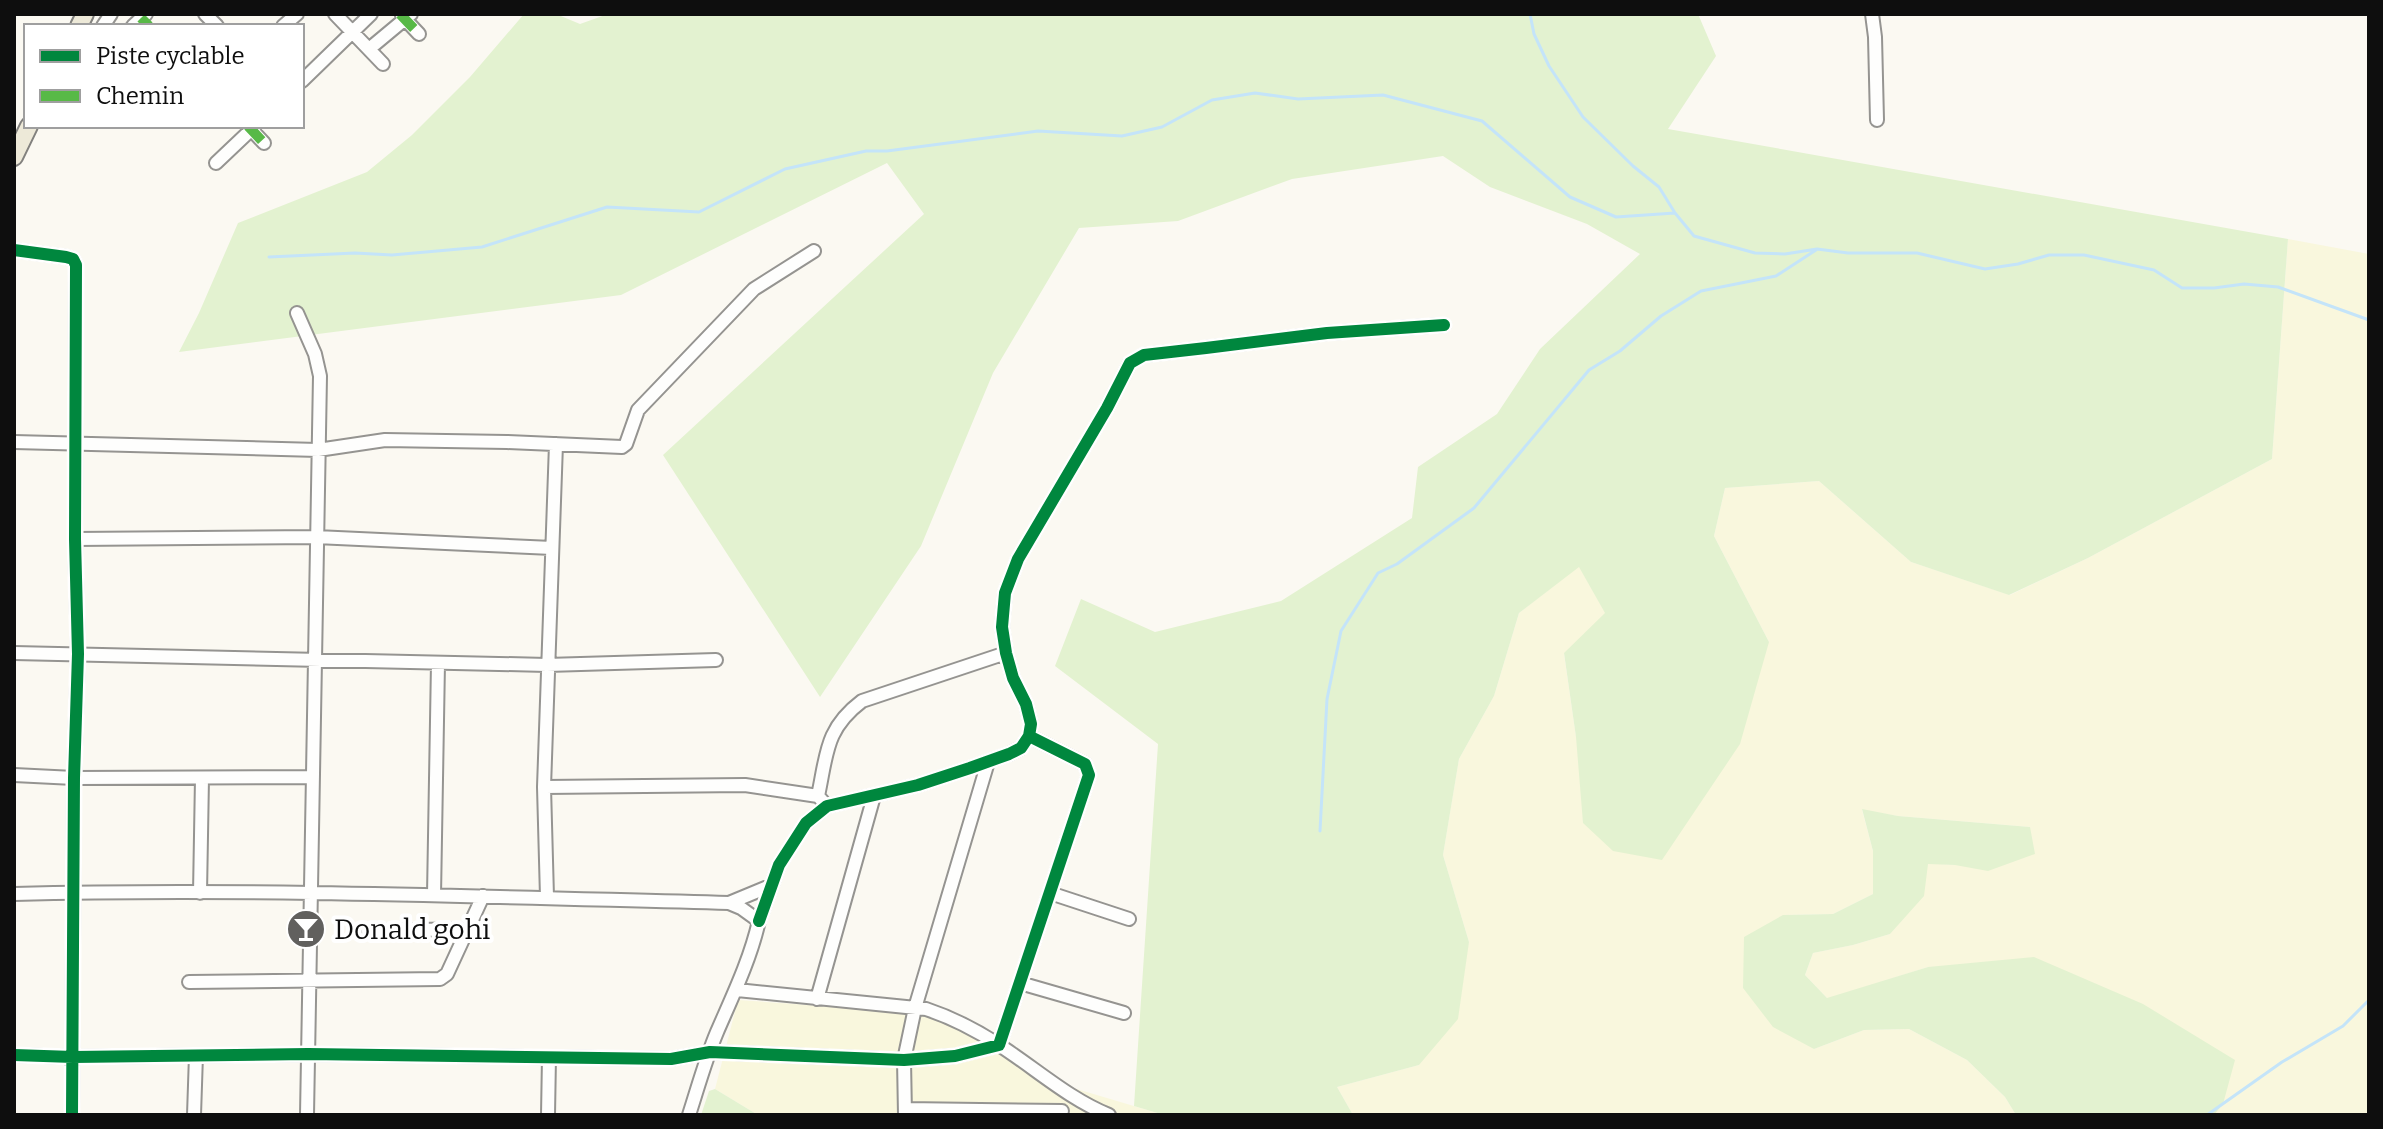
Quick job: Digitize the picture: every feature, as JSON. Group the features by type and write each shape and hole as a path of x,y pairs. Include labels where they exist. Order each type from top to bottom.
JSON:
{"main road":[{"path":"14,157 28,128"}],"street":[{"path":"335,14 383,64"},
{"path":"304,79 371,14"},
{"path":"1872,14 1877,120"},
{"path":"369,49 405,16 419,34"},
{"path":"216,163 250,128"},
{"path":"252,128 264,143"},
{"path":"14,250 66,257 73,259 76,265 75,539 78,654 72,1115"},
{"path":"14,442 318,450 385,440 614,448 626,444 638,410 754,289 814,251"},
{"path":"297,313 319,364 307,1115"},
{"path":"544,787 745,785 822,801 874,796 918,785 1021,748 1029,736 1031,724 1006,653 1002,610 1005,593 1018,559 1130,363 1144,355 1175,351 1327,333 1444,325"},
{"path":"547,897 544,787 556,444"},
{"path":"75,539 316,537 552,548"},
{"path":"14,653 547,665 716,660"},
{"path":"689,1115 716,1034 754,945 770,886 779,865 822,801 831,737 836,726 847,712 862,701 1006,653"},
{"path":"434,895 438,663"},
{"path":"999,1045 1089,775 1085,764 1029,736"},
{"path":"988,762 915,1008 904,1060 905,1112 1062,1113 1063,1090"},
{"path":"14,775 74,778 313,777"},
{"path":"200,893 202,778"},
{"path":"817,999 874,796"},
{"path":"729,903 770,886"},
{"path":"14,894 311,893 729,903 759,921"},
{"path":"1050,893 1129,919"},
{"path":"189,982 440,979 447,974 483,896"},
{"path":"368,931 468,929"},
{"path":"1020,983 1124,1013"},
{"path":"737,990 926,1009 955,1019 999,1045 1063,1090 1109,1115"},
{"path":"14,1055 308,1054 671,1059 710,1052 904,1060 955,1056 999,1045"},
{"path":"194,1115 196,1055"},
{"path":"548,1115 549,1057"}],"shaded area":[{"path":"2288,239 2369,254 2369,1115 2214,1115 2223,1104 1928,967 1828,999 1805,975 1813,953 1890,934 1927,863 1955,865 2030,827 1862,810 1873,851 1873,894 1833,914 1783,915 1814,1049 1864,1030 1909,1029 1967,1060 2005,1097 2016,1115 1353,1115 1337,1087 1419,1065 1469,942 1443,855 1459,759 1494,696 1519,613 1579,566 1606,614 1564,654 1576,737 1769,642 1714,536 1725,488 1819,481 1911,562 2010,595 2088,558 2272,459"},
{"path":"738,1000 954,1015 1070,1087 1164,1115 758,1115 715,1089"}],"green space":[{"path":"524,14 556,14 580,24 608,14 1698,14 1716,56 1668,129 2288,239 2272,459 2088,558 2009,595 1911,562 1819,481 1725,488 1714,536 1769,642 1740,744 1662,860 1613,851 1583,823 1576,737 1564,653 1605,613 1579,567 1519,613 1494,696 1459,759 1443,855 1469,942 1458,1019 1419,1065 1337,1087 1353,1115 1164,1115 1134,1106 1158,744 1055,666 1081,599 1155,632 1281,601 1412,518 1418,467 1497,414 1540,349 1640,254 1587,224 1490,187 1443,156 1292,179 1178,221 1079,228 993,373 921,546 820,697 663,455 924,214 887,163 621,295 179,352 238,223 367,172 412,135 470,77"},
{"path":"1862,809 1898,816 2030,827 2035,854 1988,871 1928,864 1924,896 1890,934 1813,953 1805,975 1827,998 1928,967 2034,957 2143,1004 2235,1060 2223,1104 2214,1115 2016,1115 2005,1097 1967,1060 1909,1029 1864,1030 1814,1049 1773,1027 1743,988 1744,937 1783,915 1833,914 1873,894 1873,851"},
{"path":"715,1089 758,1115 701,1115 709,1091"}],"waterway":[{"path":"1530,14 1534,34 1549,66 1583,117 1659,187 1694,236 1755,253 1785,254 1817,249 1848,253 1917,253 1985,269 2049,255 2084,255 2154,270 2182,288 2244,284 2278,287 2369,320"},
{"path":"269,257 355,253 392,255 482,247 607,207 699,212 785,169 866,151 887,151 1038,131 1122,136 1162,127 1212,100 1255,93 1298,99 1383,95 1482,121 1570,197 1616,217 1675,213"},
{"path":"1320,831 1327,699 1341,631 1378,573 1397,564 1474,508 1589,370 1620,351 1661,316 1701,291 1776,276 1816,250"},
{"path":"2207,1115 2282,1062 2343,1026 2369,1000"}],"marked path":[{"path":"400,14 419,34"},
{"path":"141,18 147,24"},
{"path":"250,128 264,143"}],"cycle path":[{"path":"14,250 66,257 73,259 76,265 75,539 78,654 72,1115"},
{"path":"759,921 779,865 806,823 827,806 918,785 970,768 1021,748 1029,736 1031,724 1026,704 1013,678 1006,653 1002,627 1005,593 1018,559 1130,363 1144,355 1327,333 1444,325"},
{"path":"14,1055 308,1054 671,1059 710,1052 904,1060 955,1056 999,1045 1089,775 1085,764 1029,736"}],"place":[{"name":"Donald gohi","path":"306,929"}]}
